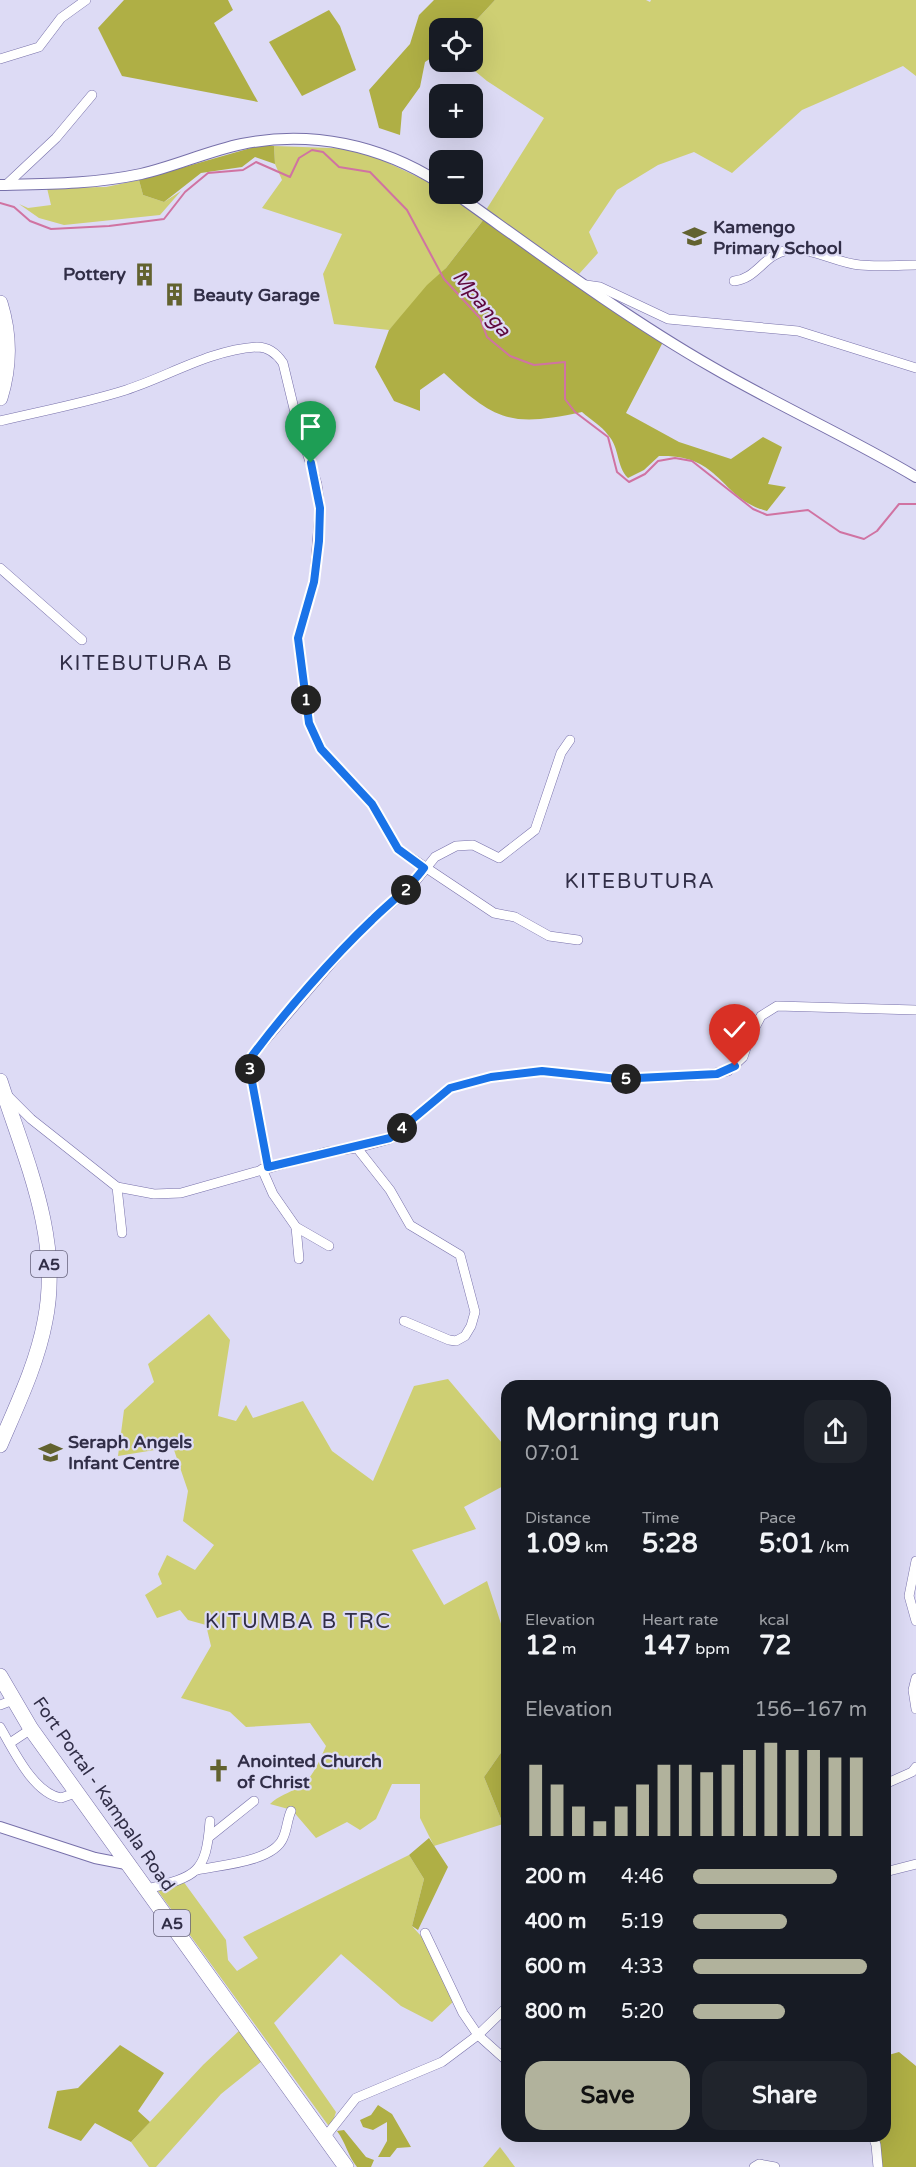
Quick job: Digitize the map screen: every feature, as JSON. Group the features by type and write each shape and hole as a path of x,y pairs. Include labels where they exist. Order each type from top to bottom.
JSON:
{"highway":[{"path":"0,303 8,353 7,376 0,398"},
{"name":"A5","path":"0,1445 36,1358 46,1320 50,1280 44,1220 2,1086"},
{"name":"Fort Portal - Kampala Road","path":"0,1677 6,1702 31,1729 131,1865 326,2136 342,2165"}],"street":[{"path":"0,59 38,48 61,18 86,0"},
{"path":"3,185 56,138 92,95"},
{"path":"3,185 93,183 181,164 242,144 298,140 359,146 406,164 429,177"},
{"path":"470,204 586,285 712,367 860,444 916,477"},
{"path":"734,281 747,279 777,252 790,250 801,250 858,265 916,265"},
{"path":"586,285 600,287 668,319 798,331 916,368"},
{"path":"0,421 127,389 212,356 256,347 263,347 278,355 283,363 297,421 317,484 320,508 314,582 298,638 309,723 321,749 372,804 398,849 494,913 515,917 549,936 578,940"},
{"path":"0,568 82,640"},
{"path":"329,1246 296,1227 273,1194 265,1168 250,1071 252,1056 346,946 411,887 424,868 444,850 456,846 473,845 499,858 531,834 536,826 561,753 570,740"},
{"path":"2,1086 32,1119 117,1187 154,1194 181,1193 206,1188 265,1168 326,1152 357,1148 390,1138 450,1088 491,1077 542,1071 618,1079 698,1076 728,1071 743,1057 761,1016 777,1006 916,1010"},
{"path":"357,1148 390,1190 410,1225 451,1248 463,1261 474,1312 471,1326 465,1336 456,1341 404,1321"},
{"path":"117,1187 122,1233"},
{"path":"296,1227 300,1259"},
{"path":"916,1561 909,1596 916,1621"},
{"path":"916,1678 913,1690 916,1709"},
{"path":"0,1727 21,1764 50,1794 62,1798 78,1792"},
{"path":"10,1743 31,1729"},
{"path":"891,1781 912,1772 916,1767"},
{"path":"209,1837 254,1801"},
{"path":"147,1889 174,1882 197,1870 252,1858 271,1851 283,1839 291,1811"},
{"path":"197,1870 206,1856 210,1821"},
{"path":"0,1827 95,1858 131,1865"},
{"path":"891,1870 916,1864"},
{"path":"425,1933 463,2013 478,2035 501,2056"},
{"path":"326,2136 356,2098 434,2066 478,2035 501,2013"},
{"path":"875,2142 878,2167"},
{"path":"754,2167 759,2164 775,2167"}],"shaded area":[{"path":"124,0 228,0 233,10 214,23 258,102 122,76 98,28"},
{"path":"434,0 495,0 478,18 429,18 429,59 425,62 420,87 402,112 400,135 379,128 369,90 410,44 419,15"},
{"path":"495,0 646,0 650,2 651,0 916,0 916,76 903,66 802,110 732,173 694,152 658,165 617,190 589,232 598,253 579,274 486,210 544,118 476,72 483,72 483,18 478,18"},
{"path":"329,10 340,26 356,70 302,96 269,42"},
{"path":"261,145 274,146 275,164 255,157 242,167 201,173 164,202 143,195 139,180"},
{"path":"274,146 359,149 429,182 429,204 464,204 484,219 446,268 389,330 334,324 323,274 342,234 262,208 282,180 275,164"},
{"path":"139,180 143,195 164,202 181,191 160,215 64,225 39,218 19,204 28,208 51,205 47,188 106,187"},
{"path":"484,219 663,342 626,413 679,442 731,459 763,437 782,447 768,484 786,487 767,511 739,497 708,469 680,457 659,456 644,470 628,478 612,440 603,429 582,412 538,419 506,416 478,402 444,373 420,390 420,411 394,401 375,367 389,330 427,285 446,268"},
{"path":"209,1314 230,1340 218,1416 236,1421 246,1405 253,1418 303,1401 332,1451 373,1481 414,1386 448,1379 501,1442 501,1487 464,1507 476,1529 412,1550 444,1605 487,1581 501,1624 501,1753 484,1777 501,1819 501,1825 434,1846 420,1818 420,1784 392,1784 376,1819 360,1830 347,1822 316,1838 292,1810 270,1804 304,1783 319,1763 326,1746 310,1723 246,1727 230,1712 181,1698 211,1646 206,1625 188,1620 180,1610 157,1618 145,1595 162,1584 158,1574 167,1555 195,1570 214,1545 183,1521 188,1491 173,1447 118,1456 124,1410 154,1382 148,1364"},
{"path":"501,1753 501,1819 484,1777"},
{"path":"429,1838 448,1867 418,1930 412,1926 424,1879 409,1855"},
{"path":"409,1855 424,1879 412,1926 429,1945 456,1999 432,2022 401,2006 341,1954 274,2023 336,2112 332,2124 328,2125 155,1887 183,1881 226,1940 228,1960 237,1971 258,1958 243,1937"},
{"path":"241,2029 262,2061 221,2094 156,2167 149,2167 131,2142 203,2065"},
{"path":"120,2045 164,2073 138,2111 150,2122 131,2142 95,2123 81,2141 48,2128 57,2091 78,2088"},
{"path":"899,2052 916,2066 916,2167 880,2167 875,2142 891,2142 891,2054"},
{"path":"378,2105 392,2114 411,2147 397,2148 390,2157 378,2157 387,2141 387,2122 373,2130 363,2127 360,2120 371,2115"},
{"path":"344,2130 366,2157 374,2160 371,2167 357,2167 337,2131"},
{"path":"500,2147 515,2167 483,2167"}],"waterway":[{"name":"Mpanga","path":"0,203 14,207 30,221 51,229 109,226 164,219 185,192 208,173 243,170 256,162 290,177 299,158 312,150 323,152 339,167 370,172 407,210 444,279 480,318 487,337 510,356 534,365 565,362 565,399 575,412 608,437 617,472 629,482 645,474 658,461 675,458 692,461 753,509 767,515 808,510 840,532 864,539 877,531 899,504 916,504"}],"place":[{"name":"Kamengo Primary School","path":"695,237"},
{"name":"Pottery","path":"144,274"},
{"name":"Beauty Garage","path":"175,295"},
{"name":"Seraph Angels Infant Centre","path":"50,1452"},
{"name":"Anointed Church of Christ","path":"219,1771"}],"district":[{"name":"KITEBUTURA B","path":"146,663"},
{"name":"KITEBUTURA","path":"640,881"},
{"name":"KITUMBA B TRC","path":"298,1621"}],"route":[{"path":"311,463 320,508 319,541 314,582 298,638 309,723 321,749 337,769 372,804 398,849 424,868 411,887 346,946 252,1056 249,1064 250,1071 268,1167 339,1149 357,1148 390,1138 450,1088 491,1077 532,1071 567,1072 611,1079 668,1075 698,1076 717,1074 735,1066"}]}
